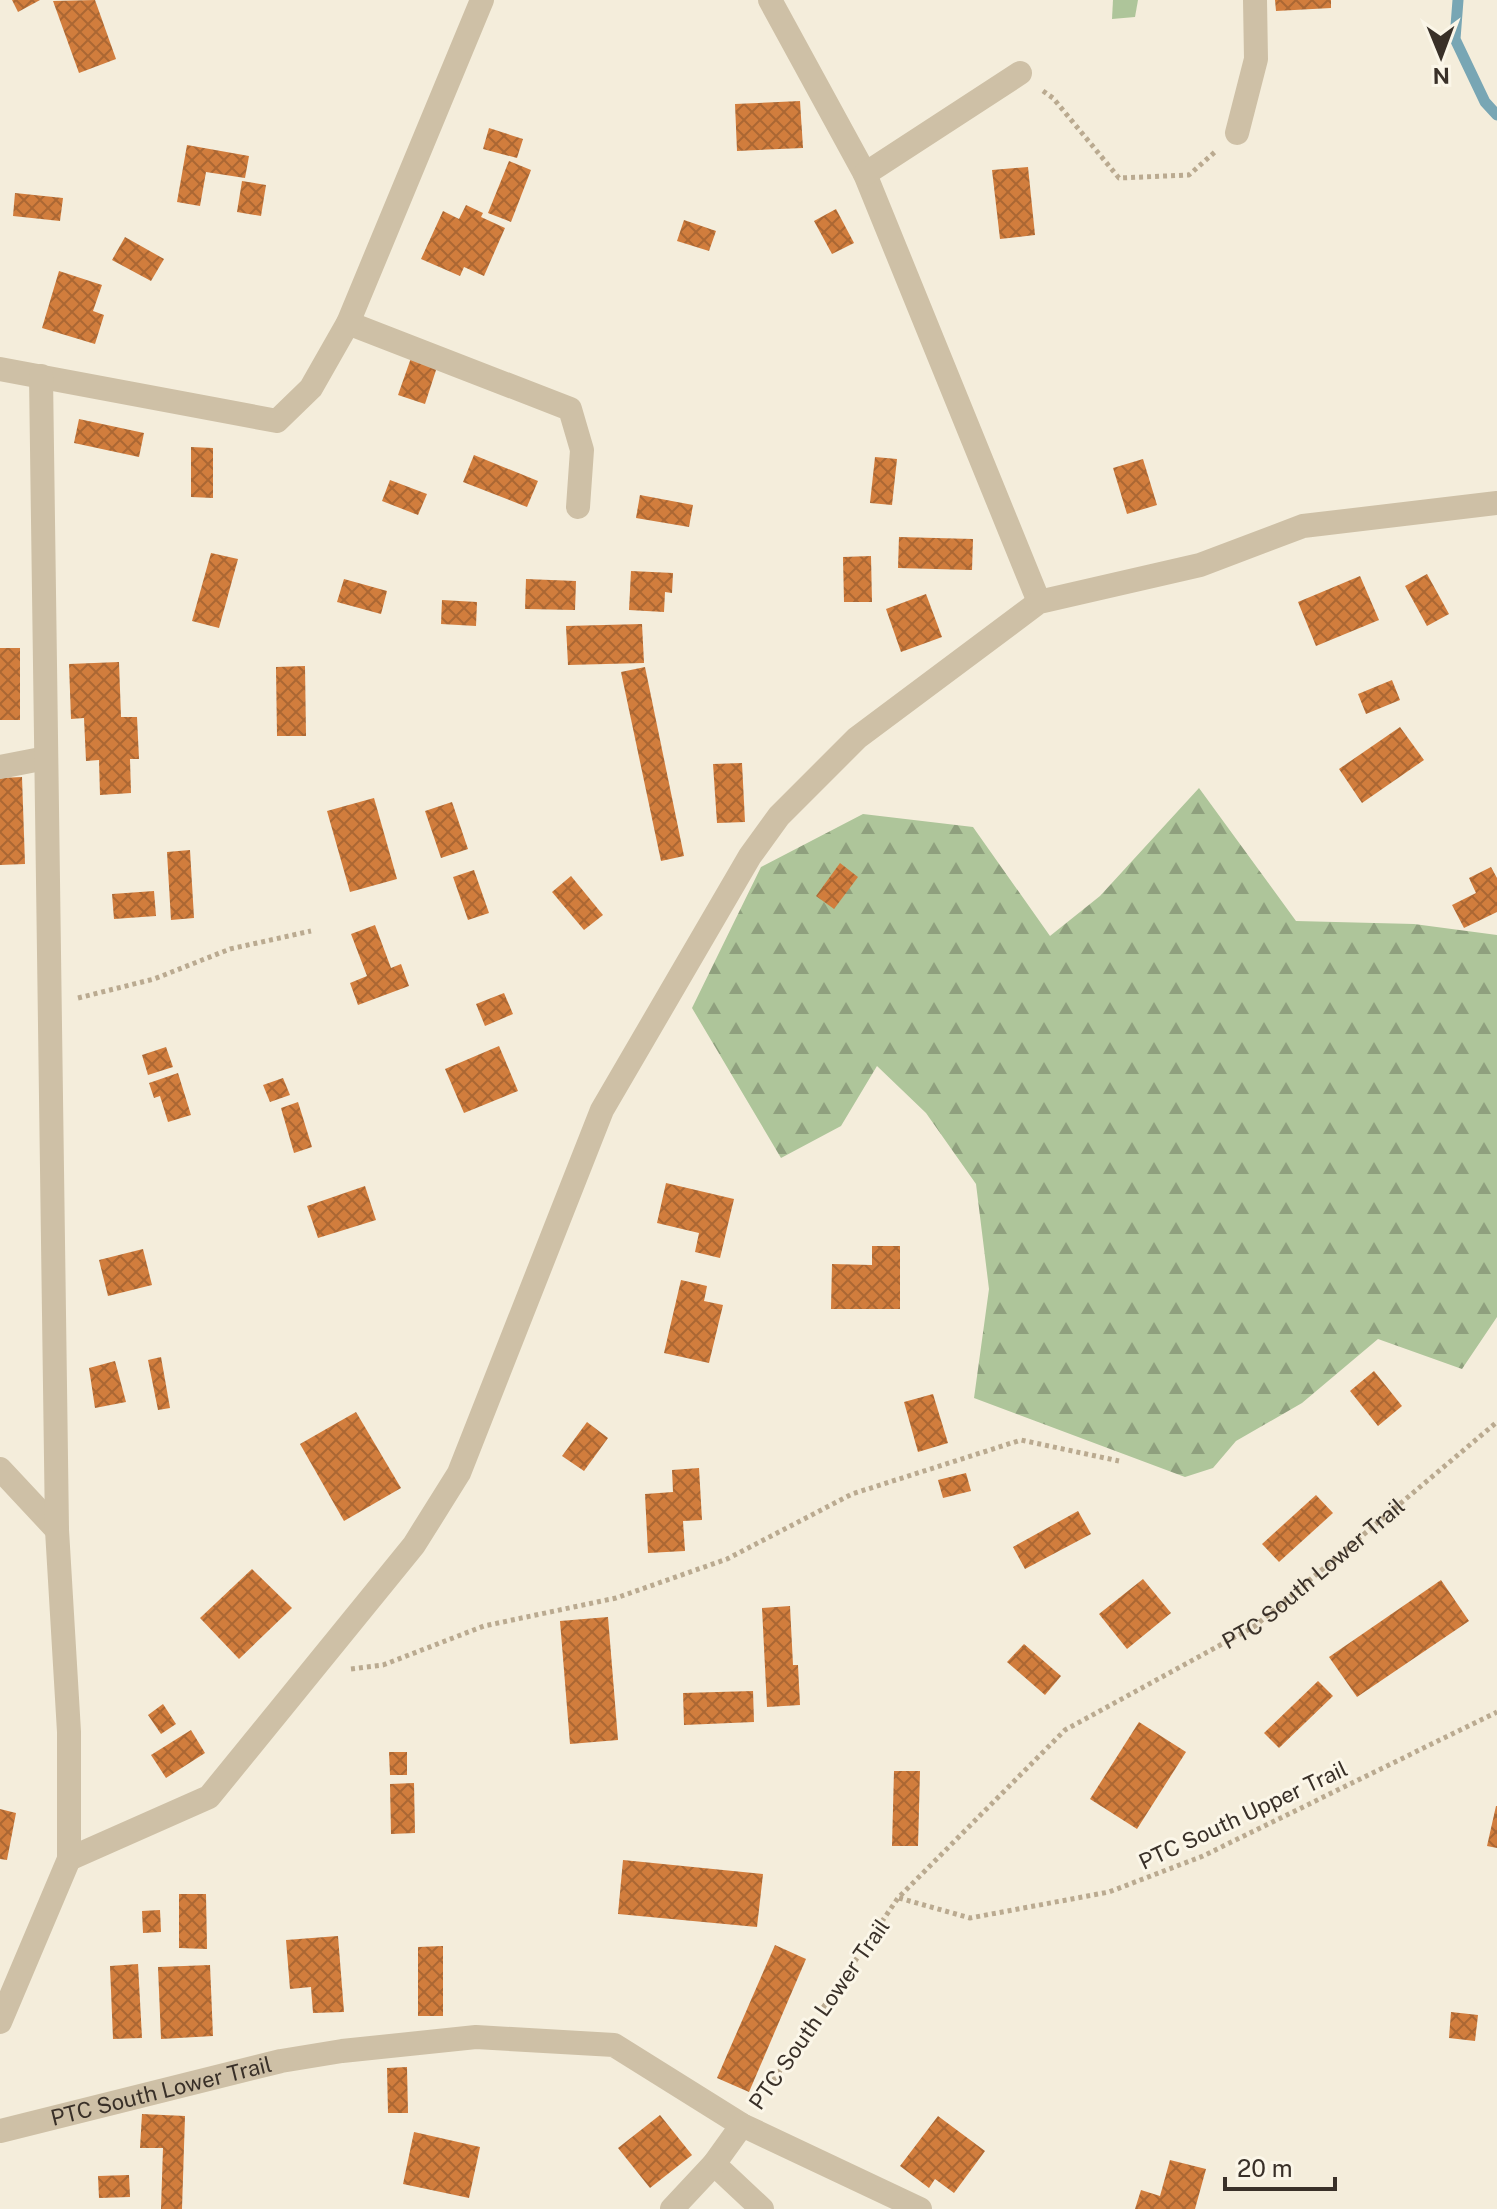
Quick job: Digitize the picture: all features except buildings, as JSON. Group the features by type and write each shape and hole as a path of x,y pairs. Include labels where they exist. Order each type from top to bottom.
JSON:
{"street":[{"path":"0,369 277,421 311,388 348,323 482,0"},
{"path":"770,0 865,174 1039,602"},
{"path":"1237,133 1256,59 1255,0"},
{"path":"865,174 1020,73"},
{"path":"348,323 570,409 582,450 578,507"},
{"path":"0,2022 69,1859 69,1732 57,1530 41,376"},
{"path":"69,1859 209,1797 414,1545 459,1473 602,1110 750,856 779,816 857,738 1039,602 1200,565 1303,526 1497,503"},
{"path":"0,767 46,758"},
{"path":"0,1469 57,1530"},
{"name":"PTC South Lower Trail","path":"0,2131 281,2061 342,2051 476,2037 614,2045 742,2125"},
{"path":"672,2209 714,2164 742,2125 920,2209"},
{"path":"714,2164 762,2209"}],"path":[{"path":"1020,73 1053,98 1119,178 1189,175 1237,133"},
{"path":"50,1004 154,979 230,949 311,931"},
{"name":"PTC South Lower Trail","path":"742,2125 898,1898 1065,1730 1255,1626 1497,1422"},
{"path":"309,1676 383,1665 484,1626 616,1598 727,1559 852,1494 1021,1440 1119,1461"},
{"name":"PTC South Upper Trail","path":"898,1898 970,1918 1109,1892 1203,1856 1497,1712"}],"green space":[{"path":"1113,0 1138,0 1135,17 1112,19"},
{"path":"1199,788 1296,921 1414,924 1497,935 1497,1317 1462,1369 1378,1339 1302,1403 1236,1441 1213,1468 1185,1477 974,1398 989,1289 976,1184 926,1113 877,1066 841,1126 781,1158 692,1008 761,867 863,814 973,827 1050,936 1100,896"}],"waterway":[{"path":"1458,0 1455,39 1485,102 1497,115"}]}
